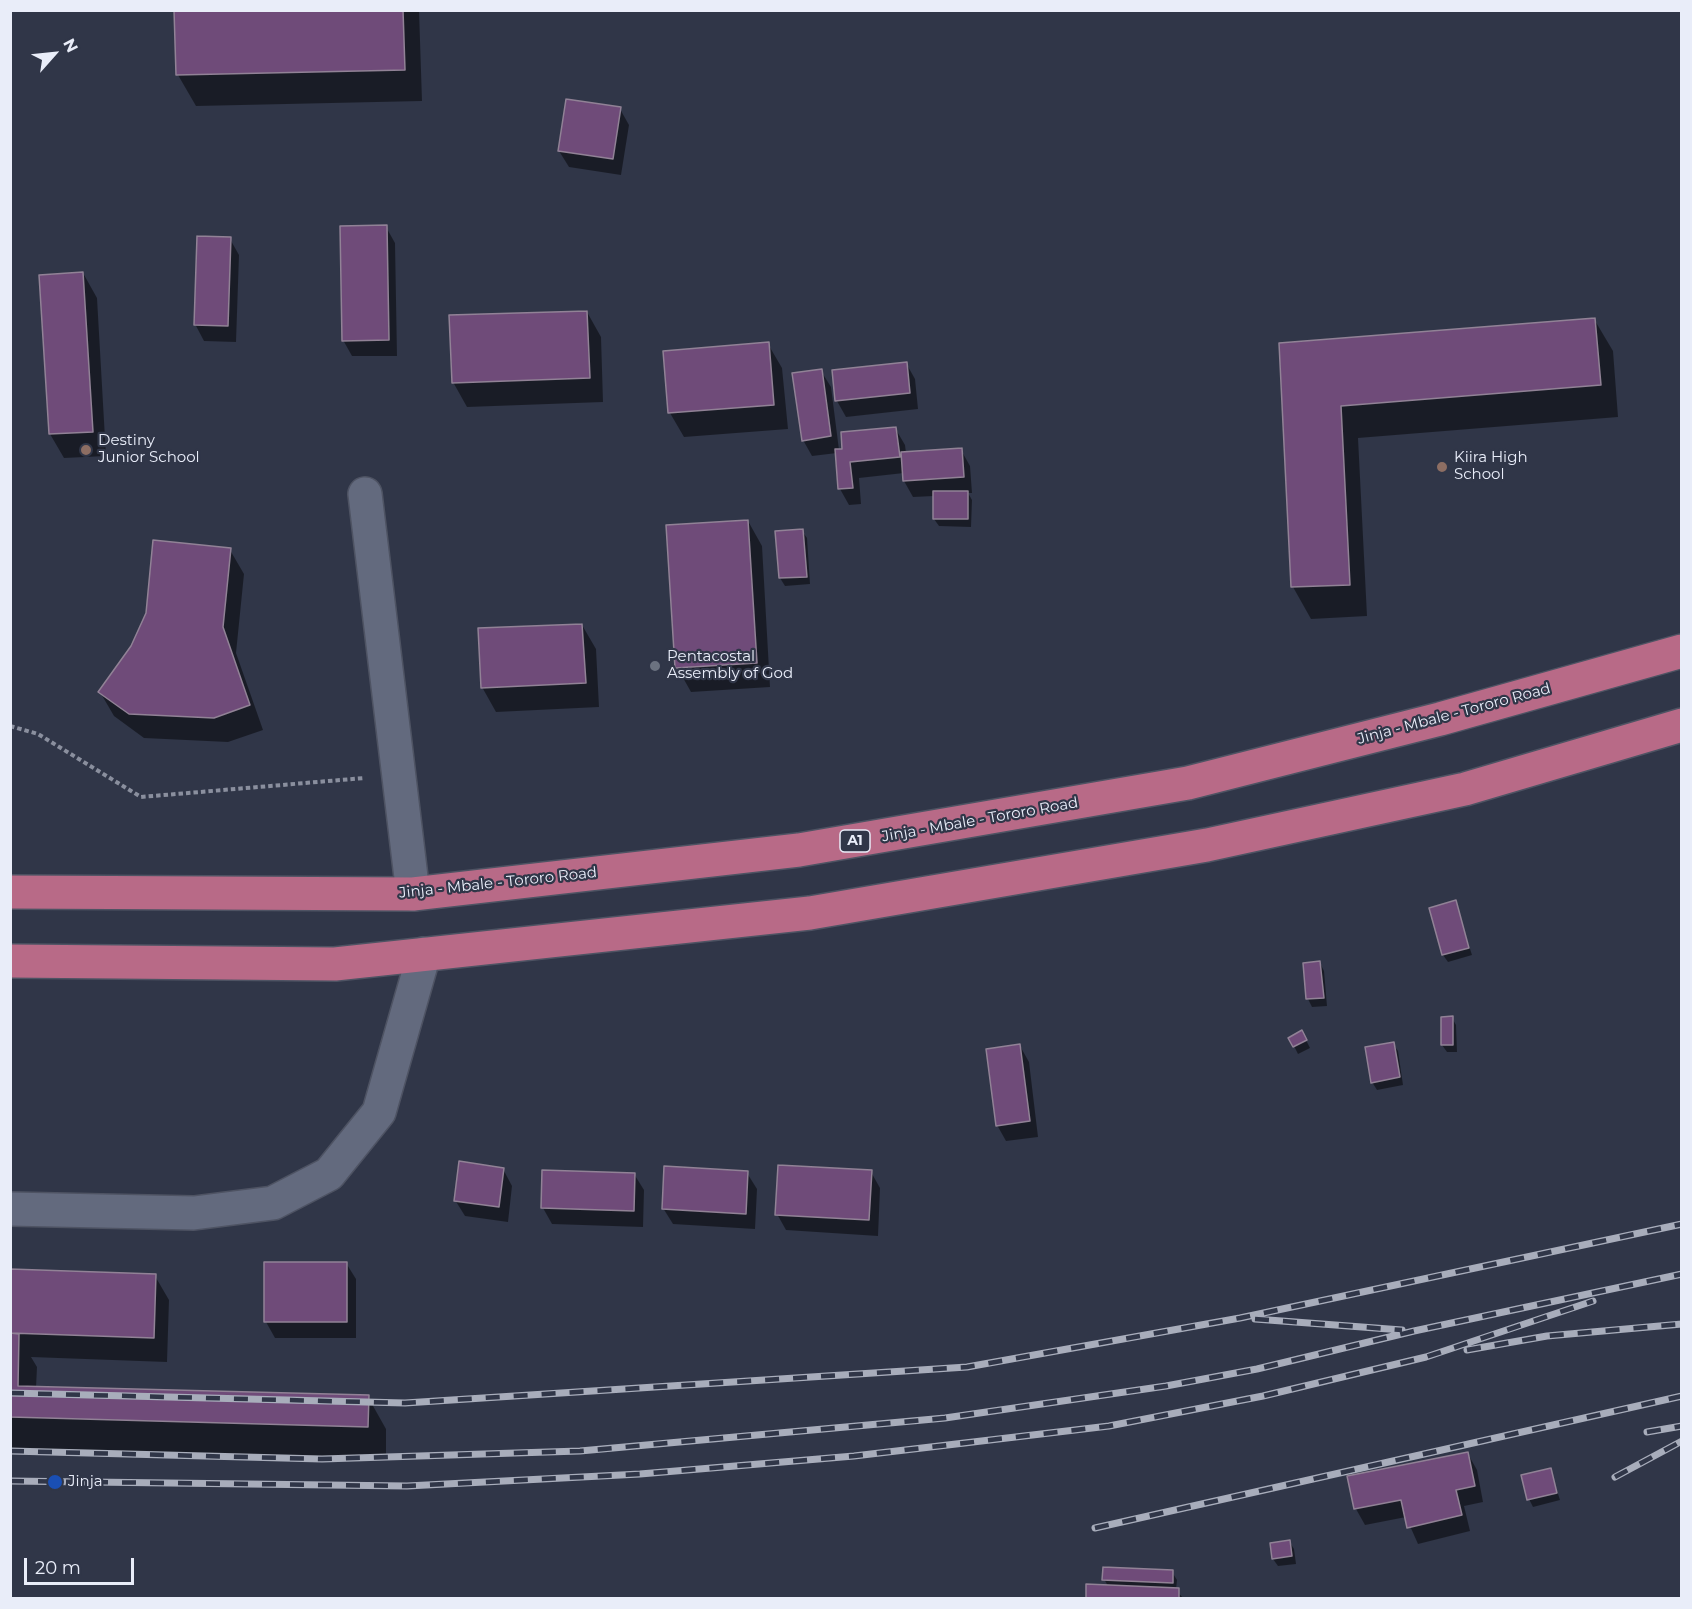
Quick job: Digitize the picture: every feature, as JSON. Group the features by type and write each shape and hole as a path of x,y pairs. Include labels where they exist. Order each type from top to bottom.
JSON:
{"highway":[{"name":"Jinja - Mbale - Tororo Road","path":"10,892 413,894 800,850 1188,783 1440,719 1682,651"},
{"path":"10,961 335,964 810,913 1207,845 1465,789 1682,725"}],"street":[{"path":"365,494 413,894"},
{"path":"10,1209 194,1213 273,1203 329,1174 379,1112 424,954"}],"path":[{"path":"10,726 38,734 141,796 398,775"}],"building":[{"path":"174,10 403,10 405,70 176,75"},
{"path":"566,99 621,107 613,159 558,151"},
{"path":"387,225 389,340 342,341 340,226"},
{"path":"197,236 231,237 228,326 194,325"},
{"path":"83,272 93,432 49,434 39,275"},
{"path":"587,311 590,378 452,383 449,315"},
{"path":"1595,318 1601,385 1341,406 1350,585 1291,587 1279,343"},
{"path":"769,342 774,405 668,413 663,351"},
{"path":"907,362 910,393 835,401 832,370"},
{"path":"822,369 831,436 802,441 792,373"},
{"path":"896,427 900,457 850,462 853,488 838,489 835,449 842,449 841,432"},
{"path":"962,448 964,477 903,481 901,452"},
{"path":"933,491 968,491 968,519 933,519"},
{"path":"748,520 757,663 675,668 666,525"},
{"path":"803,529 807,577 779,578 775,531"},
{"path":"153,540 231,548 223,627 250,705 214,718 129,714 98,692 131,646 146,613"},
{"path":"582,624 586,683 481,688 478,628"},
{"path":"1456,900 1469,948 1442,955 1429,908"},
{"path":"1320,961 1324,998 1306,999 1303,963"},
{"path":"1453,1016 1453,1045 1441,1045 1441,1017"},
{"path":"1302,1030 1307,1040 1293,1047 1288,1038"},
{"path":"1394,1042 1400,1077 1371,1083 1365,1047"},
{"path":"1020,1044 1030,1121 996,1126 986,1049"},
{"path":"459,1161 504,1168 499,1207 454,1201"},
{"path":"778,1165 872,1170 869,1220 775,1215"},
{"path":"664,1166 748,1171 746,1214 662,1209"},
{"path":"542,1170 635,1173 634,1211 541,1208"},
{"path":"264,1262 347,1262 347,1322 264,1322"},
{"path":"10,1269 156,1274 154,1338 10,1333"},
{"path":"10,1333 19,1334 18,1386 369,1395 368,1427 10,1417"},
{"path":"1468,1452 1475,1486 1456,1490 1462,1515 1407,1528 1401,1500 1354,1509 1347,1476"},
{"path":"1551,1468 1557,1493 1527,1500 1521,1475"},
{"path":"1290,1540 1292,1556 1272,1559 1270,1543"},
{"path":"1103,1567 1173,1570 1173,1583 1102,1580"},
{"path":"1086,1584 1179,1588 1179,1598 1086,1598"}],"railway":[{"path":"10,1393 405,1403 967,1367 1240,1318 1682,1224"},
{"path":"10,1451 322,1459 580,1451 945,1418 1166,1386 1257,1369 1414,1331 1682,1274"},
{"path":"10,1481 407,1486 640,1474 854,1456 1109,1426 1263,1396 1426,1357 1593,1301"},
{"path":"1255,1319 1402,1330"},
{"path":"1467,1350 1547,1336 1682,1324"},
{"path":"1095,1528 1682,1396"},
{"path":"1647,1432 1682,1426"},
{"path":"1615,1477 1682,1441"}],"place":[{"name":"Destiny Junior School","path":"86,450"},
{"name":"Kiira High School","path":"1442,467"},
{"name":"Pentacostal Assembly of God","path":"655,666"},
{"name":"Jinja","path":"55,1482"}]}
